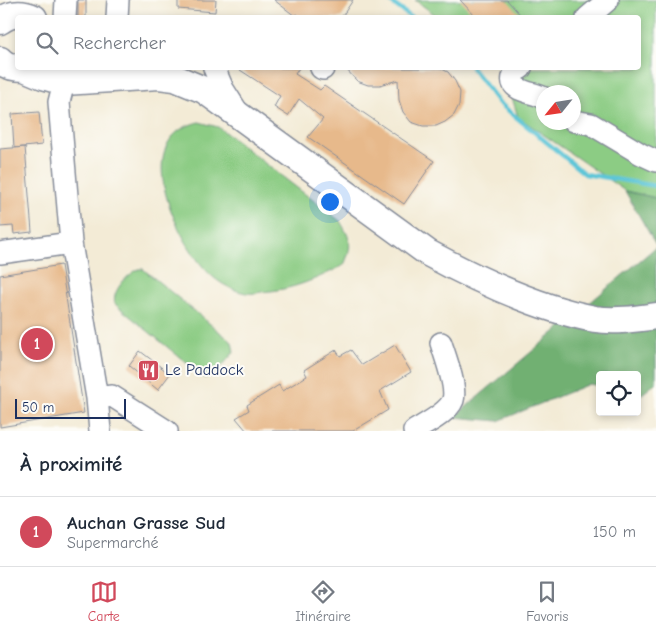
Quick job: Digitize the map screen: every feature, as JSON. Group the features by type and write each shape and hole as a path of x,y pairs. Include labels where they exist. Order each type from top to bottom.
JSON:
{"main road":[{"path":"13,15 36,0"},
{"path":"23,70 43,76 159,76 175,78 204,90 428,253 466,274 536,301 596,319 632,319 656,316"}],"street":[{"path":"65,15 66,0"},
{"path":"118,0 118,15"},
{"path":"590,15 608,0"},
{"path":"79,70 60,75 60,102 71,243 97,398 97,430"},
{"path":"215,70 223,89 240,116"},
{"path":"519,70 513,75 514,85 518,89 536,95"},
{"path":"581,123 591,124 656,161"},
{"path":"0,253 71,243"},
{"path":"414,431 441,414 453,400 454,389 441,343"},
{"path":"97,398 112,396 167,431"}],"green space":[{"path":"415,0 656,0 656,198 625,191 537,130 581,130 581,85 536,85 536,129 518,117 504,70 641,70 641,15 435,15"},
{"path":"199,122 218,127 340,221 347,233 350,247 344,265 294,286 252,293 240,292 229,287 208,273 181,233 171,211 164,188 162,166 166,147 178,131"},
{"path":"625,191 656,198 656,245"},
{"path":"656,247 656,383 641,394 641,371 596,371 596,385 589,384 498,421 454,417"},
{"path":"139,269 143,269 232,342 234,352 215,374 205,378 115,304 114,299 121,284"}],"building":[{"path":"78,0 86,0 86,15 78,15"},
{"path":"178,0 216,0 215,12 178,9"},
{"path":"274,0 353,0 343,15 294,15"},
{"path":"460,0 507,0 520,15 474,15"},
{"path":"240,70 298,70 295,74 320,90 324,86 434,161 404,204 308,137 323,119 299,99 288,116 274,107 280,96"},
{"path":"347,70 444,70 455,81 460,92 459,105 454,115 445,122 436,126 423,126 411,122 403,112 399,100 398,80 380,85 368,85 357,81"},
{"path":"39,112 42,145 14,148 12,114"},
{"path":"25,147 32,232 14,234 13,226 0,227 0,149"},
{"path":"61,265 84,413 0,427 0,275"},
{"path":"395,345 411,372 380,391 388,410 353,431 247,431 236,418 249,410 247,405 279,385 282,391 307,376 304,370 336,350 340,356 351,350 362,365"},
{"name":"Le Paddock","path":"140,351 170,374 158,390 129,366"}],"waterway":[{"path":"388,0 408,15"},
{"path":"474,70 498,102 585,174 656,186"}],"place":[{"name":"Auchan Grasse Sud","path":"37,344"},
{"name":"Le Paddock","path":"149,370"}]}
